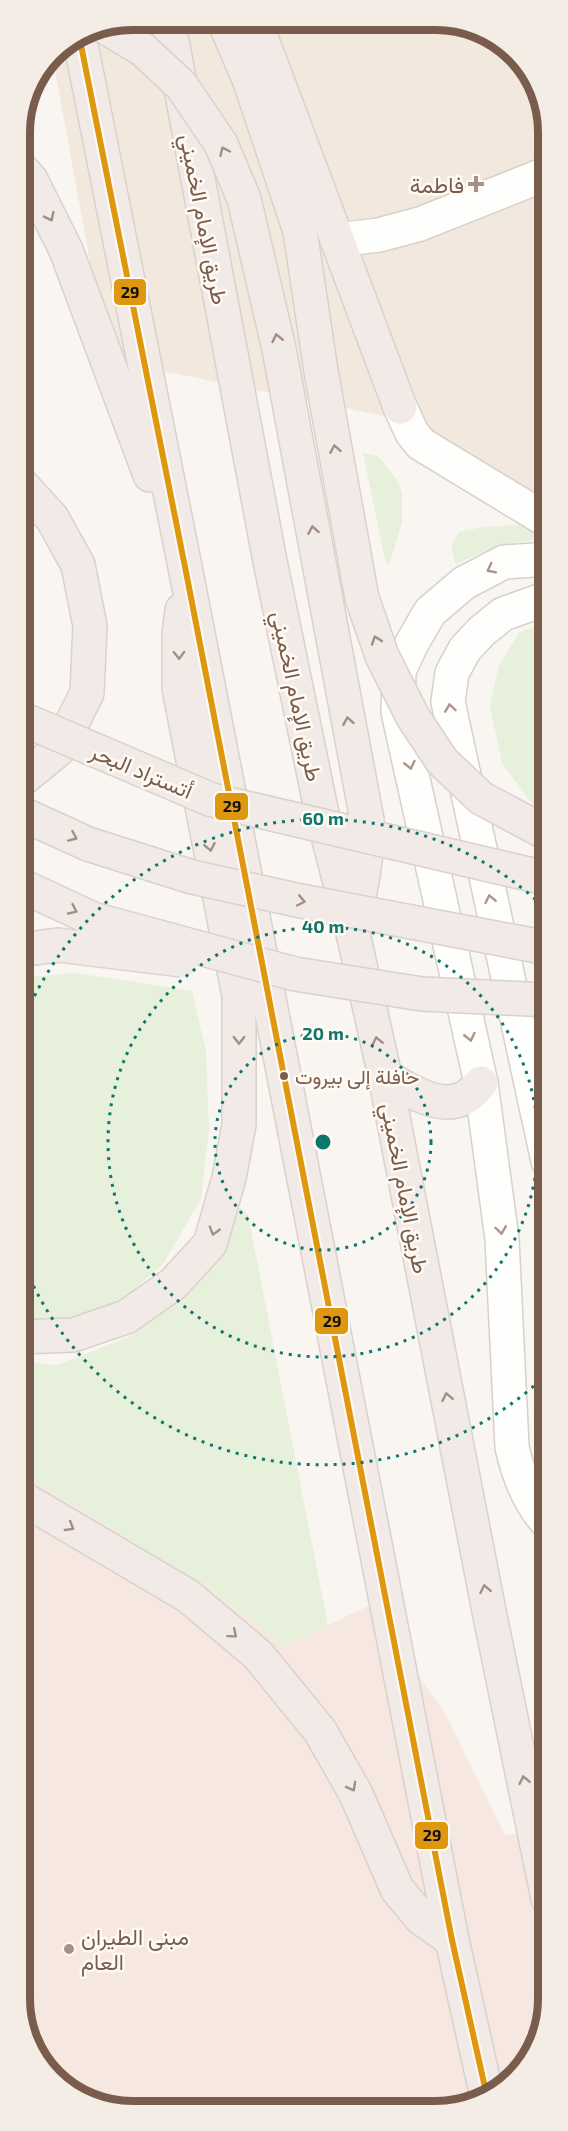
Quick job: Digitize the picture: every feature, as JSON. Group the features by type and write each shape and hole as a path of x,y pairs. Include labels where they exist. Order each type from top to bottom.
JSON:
{"highway":[{"name":"طريق الإمام الخميني","path":"170,30 269,556 321,809 352,929 385,1076 538,1850"},
{"path":"228,30 249,79 300,231 321,371 362,598 382,656 413,717 442,761 481,798 538,829"},
{"path":"259,30 400,406"},
{"path":"114,32 142,49 181,85 221,144 244,199 279,349 367,820 366,869 352,929"},
{"path":"81,44 188,577 452,1940 485,2088"},
{"path":"30,179 66,250 188,577 179,635 179,688 239,996 239,1125 229,1178 210,1244 173,1284 126,1317 73,1335 30,1337"},
{"path":"30,494 52,518 78,565 90,626 87,693 59,749 30,773"},
{"name":"أتستراد البحر","path":"30,720 212,800 538,875"},
{"path":"30,818 88,844 192,877 301,901 538,946"},
{"path":"30,890 93,919 295,974"},
{"path":"30,949 58,945 295,974 538,1014"},
{"path":"422,994 538,1000"},
{"path":"385,1076 414,1094 443,1102 465,1098 481,1083"},
{"path":"30,1503 188,1596 258,1655 320,1731 356,1794 397,1889 421,1918 452,1940"}],"street":[{"path":"337,240 379,235 420,224 538,177"},
{"path":"400,406 412,433 421,444 538,515"},
{"path":"538,560 504,562 464,583 430,612 399,672 398,712 481,1083 502,1239 512,1447 516,1467 538,1511"},
{"path":"538,602 503,614 465,649 452,673 448,702 538,1115"}],"shaded area":[{"path":"132,30 436,30 456,32 487,44 498,51 521,75 535,105 538,132 538,530 405,420 108,360 54,66 65,55 99,35"},
{"path":"30,1480 118,1532 245,1615 282,1647 368,1606 444,1711 505,1835 538,1832 538,2006 535,2026 521,2056 498,2080 481,2091 469,2096 436,2101 132,2101 99,2096 70,2080 51,2061 40,2044 33,2026 30,1999"}],"green space":[{"path":"363,453 378,456 397,480 402,493 402,522 389,565 385,560"},
{"path":"523,525 535,535 531,541 492,548 456,565 451,546 459,532 483,527"},
{"path":"538,625 538,810 502,763 490,706 499,665 519,633"},
{"path":"76,973 192,991 206,1051 209,1129 201,1199 163,1264 115,1306 54,1321 30,1320 30,977"},
{"path":"231,1199 248,1215 328,1626 282,1647 245,1615 118,1532 30,1480 30,1363 58,1365 128,1337 168,1306"}],"transit line":[{"name":"29","path":"81,44 187,577 452,1940 485,2088"}],"place":[{"name":"فاطمة","path":"476,184"},
{"name":"حافلة إلى بيروت","path":"284,1076"},
{"name":"مبنى الطيران العام","path":"69,1949"}]}
